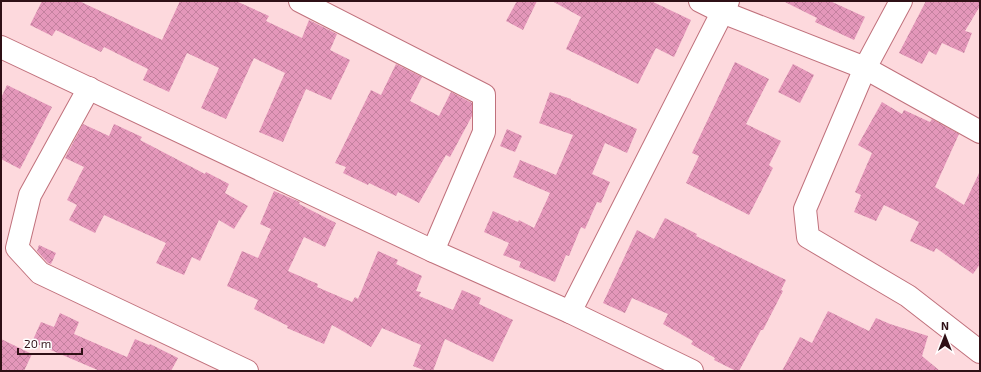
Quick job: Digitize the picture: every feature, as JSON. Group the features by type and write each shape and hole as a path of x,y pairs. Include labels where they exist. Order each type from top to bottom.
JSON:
{"street":[{"path":"300,1 484,95 484,132 433,251"},
{"path":"700,1 725,6 865,68 980,132"},
{"path":"901,1 865,68 805,209 808,237 908,296 980,352"},
{"path":"570,312 725,6"},
{"path":"1,47 433,251 570,312 692,371"},
{"path":"89,88 30,195 17,248 40,273 247,371"}],"building":[{"path":"42,1 79,1 162,40 180,1 236,1 269,16 266,21 302,38 309,20 337,34 330,50 350,60 331,100 306,89 283,142 259,132 285,73 254,58 226,119 201,108 219,68 187,53 169,92 143,80 148,69 104,47 101,52 56,30 52,36 30,25"},
{"path":"517,1 537,1 523,30 506,21"},
{"path":"552,1 651,1 691,20 674,57 656,48 638,84 566,49 581,17"},
{"path":"783,1 830,1 865,17 854,40 815,22 817,18"},
{"path":"926,1 980,1 980,6 965,31 972,33 964,53 942,43 936,55 929,51 922,64 899,53"},
{"path":"735,62 769,79 746,124 781,141 769,165 773,168 749,215 686,183 699,156 692,153"},
{"path":"396,64 422,77 410,101 439,116 451,92 472,103 472,116 450,157 446,155 419,203 398,192 396,196 369,183 368,185 343,173 346,167 335,163 371,90 381,95"},
{"path":"793,64 814,75 800,103 778,92"},
{"path":"7,85 52,107 20,169 1,159 1,98"},
{"path":"550,92 571,99 637,129 627,153 605,143 592,174 610,182 601,203 597,202 585,229 581,227 569,256 566,255 555,282 519,267 521,262 503,255 509,243 484,232 493,211 518,222 519,220 534,228 550,193 513,177 520,160 556,175 573,135 539,123"},
{"path":"882,102 902,114 904,110 930,122 932,119 959,134 935,187 964,205 980,171 980,264 973,274 936,248 934,252 910,241 919,222 884,205 876,221 854,212 861,195 855,192 872,153 858,145"},
{"path":"83,124 109,136 114,124 142,137 140,140 205,174 206,172 229,184 225,193 248,206 234,229 219,220 200,261 192,257 184,275 156,263 166,243 104,215 95,233 69,220 77,205 67,200 84,167 65,158"},
{"path":"507,129 522,136 515,152 500,146"},
{"path":"274,191 300,202 299,204 336,223 325,247 304,237 288,271 318,284 317,287 352,302 355,297 358,299 378,251 398,260 396,264 422,276 416,291 421,292 419,296 453,310 462,290 481,298 479,304 513,320 493,362 445,339 433,371 426,371 413,366 421,345 382,328 371,347 332,325 324,344 287,328 288,326 254,309 258,300 227,286 242,251 258,258 271,229 260,224"},
{"path":"665,218 697,234 696,236 786,280 781,290 783,291 763,330 761,330 739,371 736,371 714,360 715,358 691,344 693,341 663,324 668,314 632,298 625,313 603,303 637,230 654,239"},
{"path":"39,245 56,253 51,264 48,263 37,251"},
{"path":"828,311 869,331 876,318 928,336 922,356 940,371 782,371 800,337 812,343"},
{"path":"60,313 79,322 74,334 127,357 135,339 149,345 150,344 178,358 171,371 100,371 32,342 41,322 54,327"},
{"path":"1,339 32,354 24,371 1,371"}]}
